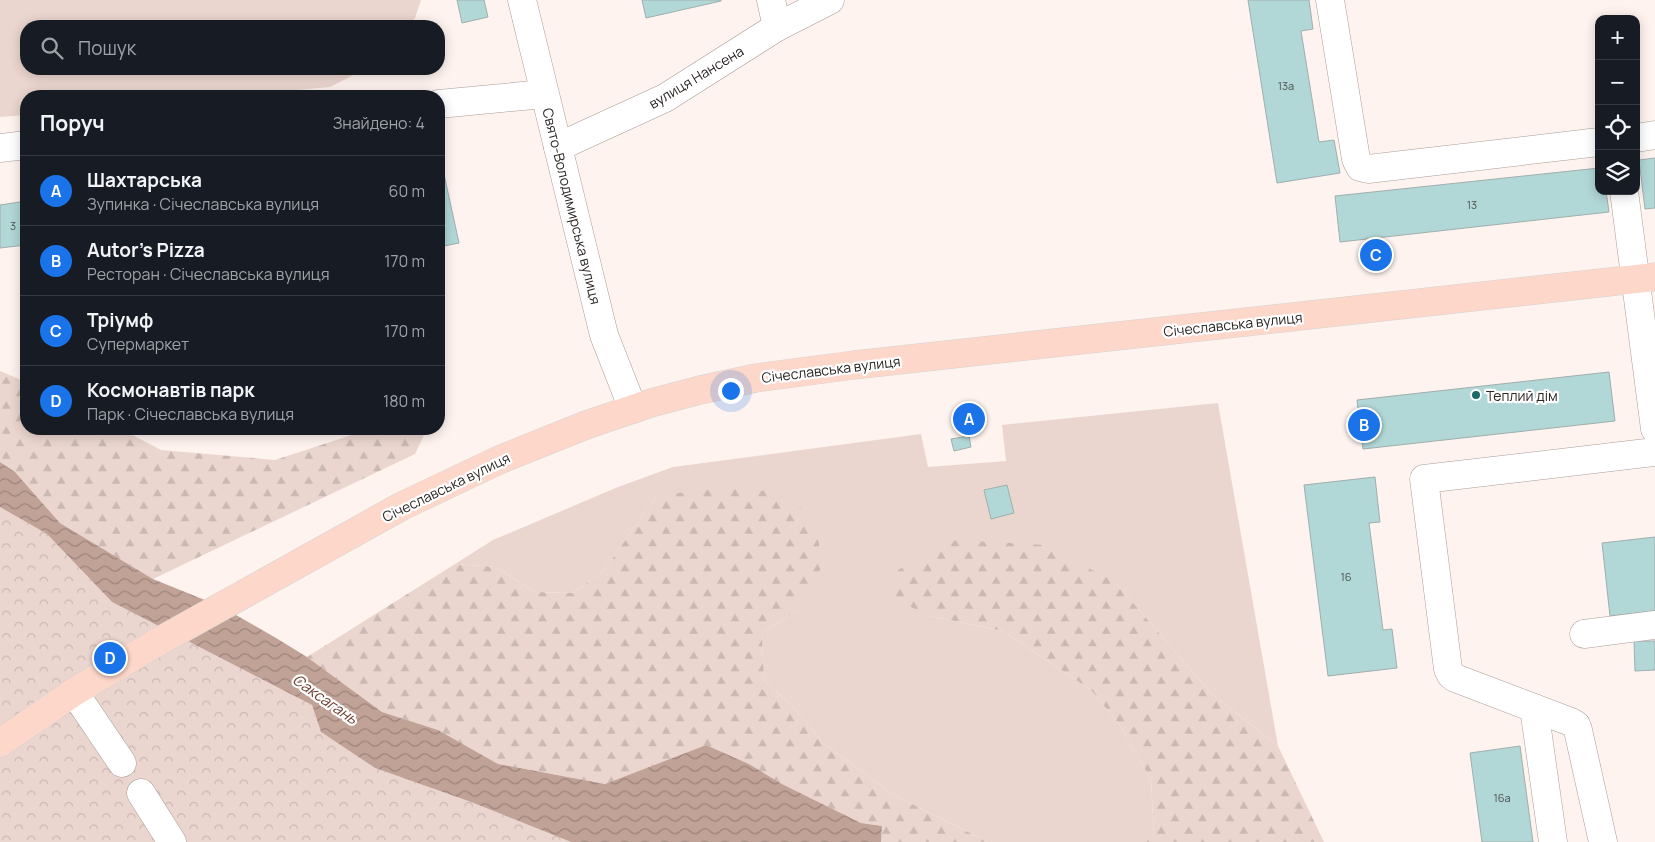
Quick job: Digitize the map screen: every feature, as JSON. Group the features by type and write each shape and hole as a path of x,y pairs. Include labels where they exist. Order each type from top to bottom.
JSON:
{"main road":[{"name":"Січеславська вулиця","path":"0,743 74,692 156,643 402,506 472,473 586,425 700,390 756,378 854,365 1645,278"}],"street":[{"name":"Свято-Володимирська вулиця","path":"522,0 604,335 634,409"},
{"path":"771,0 777,27"},
{"name":"вулиця Нансена","path":"558,147 665,98 777,27 830,0"},
{"path":"1330,0 1356,159 1360,167 1368,169 1595,142"},
{"path":"445,103 544,94"},
{"path":"1640,137 1655,135"},
{"path":"0,148 20,146"},
{"path":"1625,195 1645,278 1655,428"},
{"path":"1603,842 1578,730 1571,722 1455,678 1448,669 1424,479 1655,452"},
{"path":"1584,634 1655,625"},
{"path":"74,692 122,763"},
{"path":"1534,708 1553,842"},
{"path":"141,793 172,842"}],"green space":[{"path":"0,0 421,0 413,20 20,20 20,75 353,75 330,87 297,90 20,90 20,115 0,117"},
{"path":"0,371 20,379 20,435 132,435 161,450 275,460 352,435 424,435 415,454 153,579 60,523 15,472 0,462"},
{"path":"1218,403 1278,746 1211,693 1115,582 931,616 1003,631 1091,690 1119,724 1151,780 1154,835 1146,842 988,842 894,795 823,743 796,710 764,680 762,633 798,610 657,495 603,572 572,593 535,592 496,567 455,564 493,540 618,487 673,467 921,434 928,467 1006,461 1002,425"},
{"path":"729,488 776,492 806,512 819,543 820,570 798,610 762,633 764,680 796,710 823,743 894,795 988,842 881,842 882,826 861,823 782,784 749,764 706,745 605,784 498,764 438,730 382,712 307,657 455,564 496,567 535,592 572,593 603,572 657,495"},
{"path":"0,507 47,534 112,602 312,705 321,732 375,768 471,802 571,842 0,842"},
{"path":"956,540 1045,545 1115,582 1211,693 1278,746 1324,842 1146,842 1154,835 1151,780 1119,724 1091,690 1003,631 931,616 895,600 898,570"}],"water":[{"name":"Саксагань","path":"0,462 15,472 60,523 153,579 222,607 276,638 307,657 382,712 438,730 498,764 605,784 706,745 749,764 782,784 861,823 882,826 881,842 571,842 471,802 375,768 321,732 312,705 112,602 47,534 0,507"}],"building":[{"path":"457,0 484,0 488,17 462,23"},
{"path":"642,0 721,0 721,1 646,18"},
{"path":"1248,0 1309,0 1313,29 1301,31 1319,142 1334,140 1340,173 1277,183"},
{"path":"1655,158 1655,208 1645,209 1640,160"},
{"path":"1595,168 1595,195 1607,195 1609,212 1340,242 1335,196"},
{"path":"445,179 459,243 445,246"},
{"path":"20,202 20,246 0,248 0,205"},
{"path":"1609,372 1615,421 1363,449 1357,400"},
{"path":"969,436 971,447 954,451 951,439"},
{"path":"1375,477 1380,522 1369,523 1383,630 1392,629 1397,668 1328,676 1304,485"},
{"path":"1007,485 1014,513 991,519 984,490"},
{"path":"1655,537 1655,611 1610,616 1602,543"},
{"path":"1634,641 1655,641 1655,670 1635,671"},
{"path":"1520,746 1533,842 1482,842 1470,753"}],"place":[{"name":"Тріумф","path":"1376,255"},
{"name":"Теплий дім","path":"1476,395"},
{"name":"Шахтарська","path":"969,419"},
{"name":"Autor's Pizza","path":"1364,425"},
{"name":"Космонавтів парк","path":"110,658"}]}
